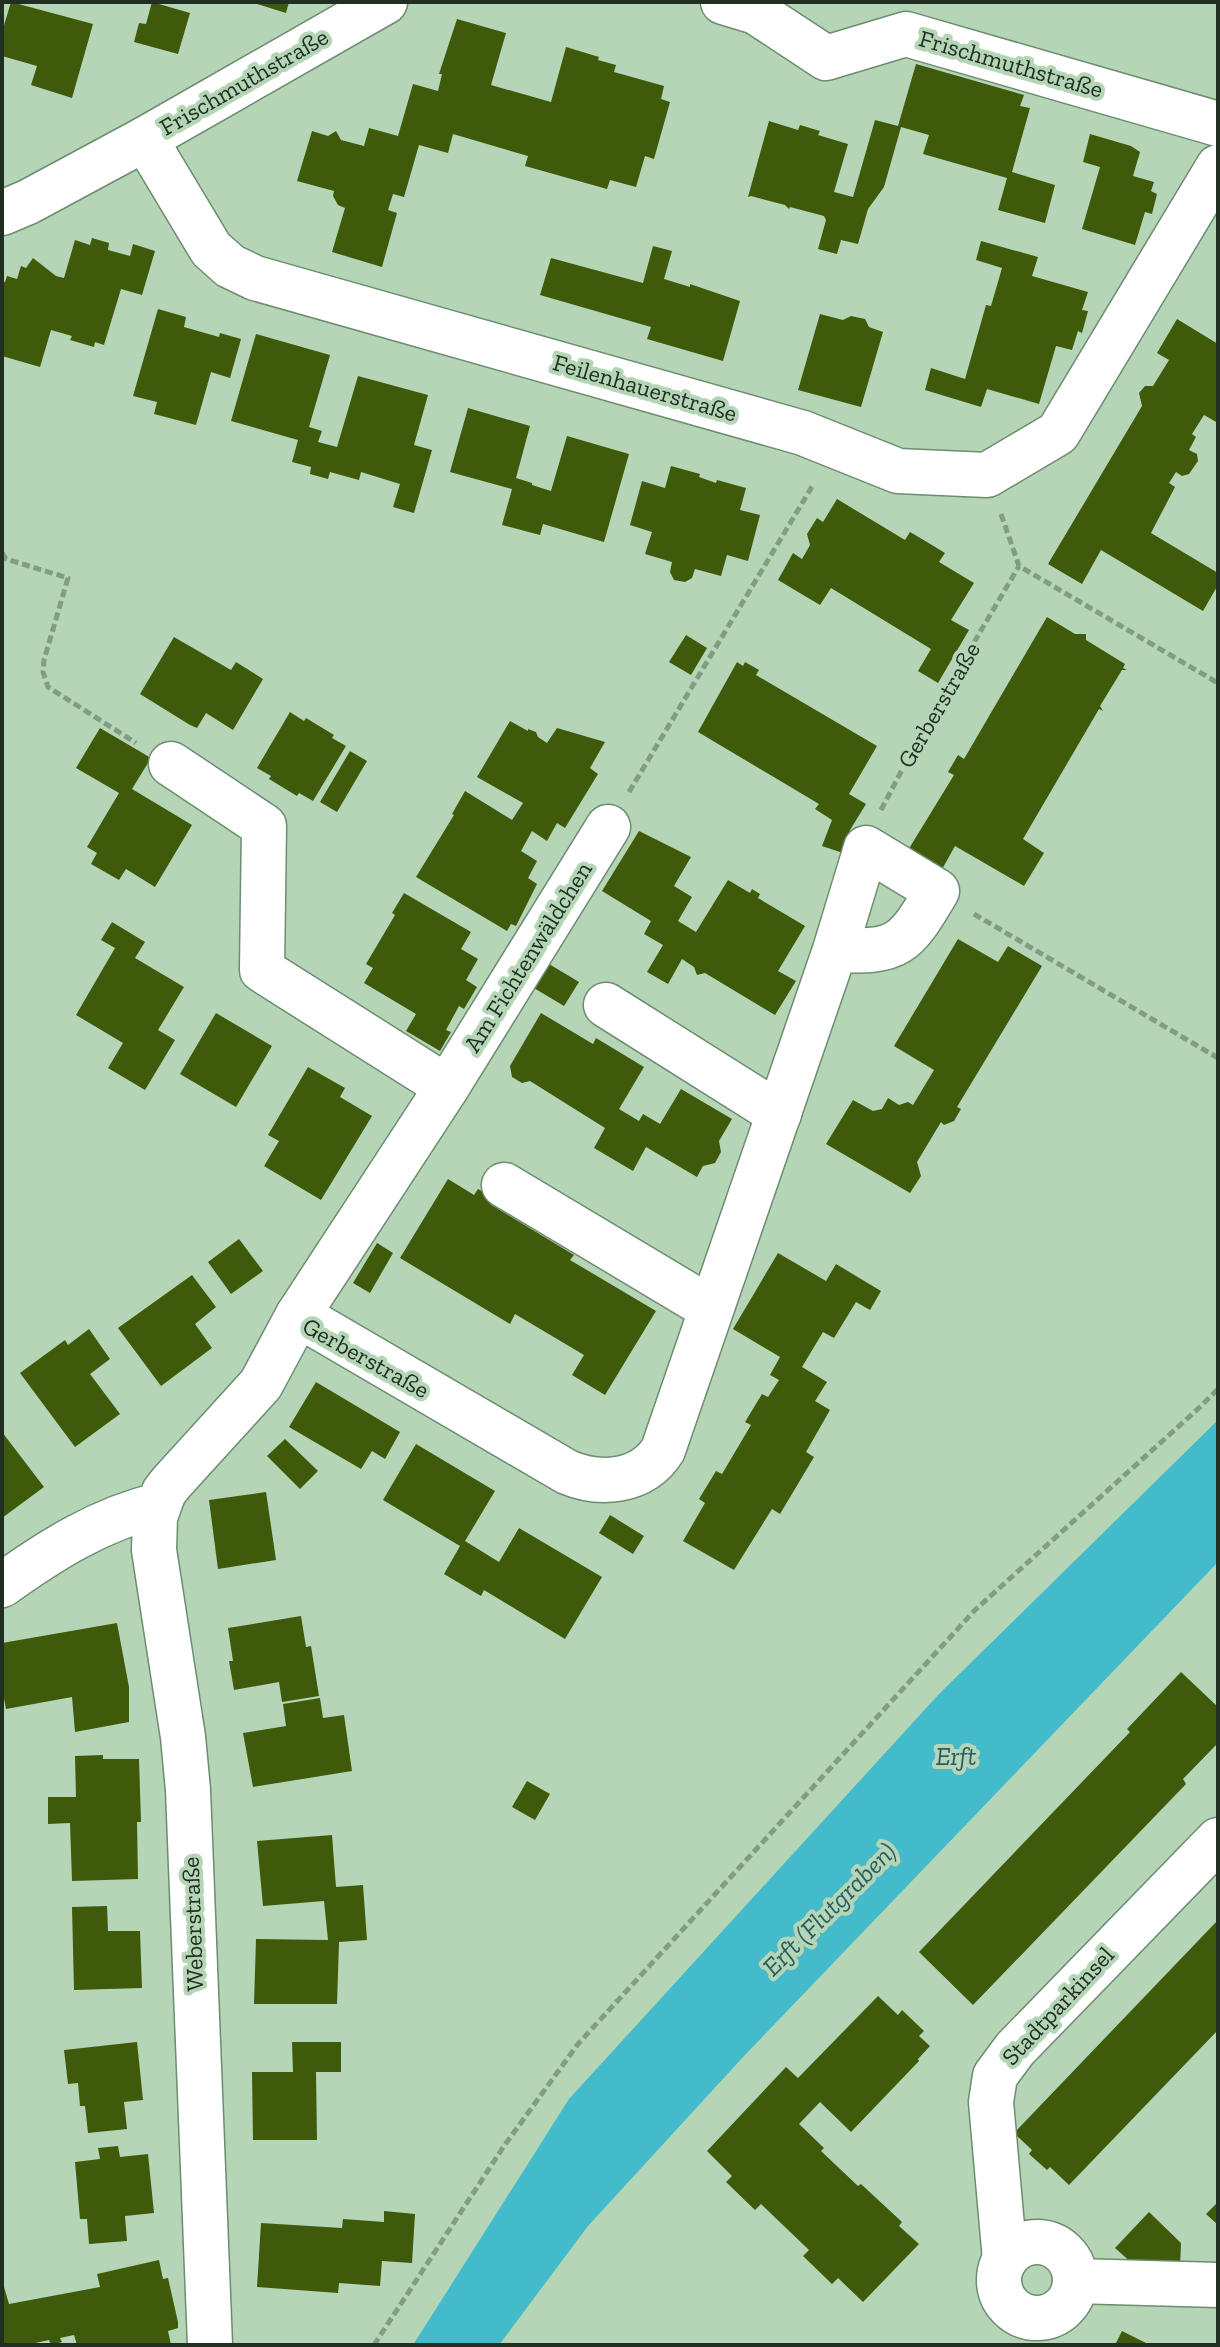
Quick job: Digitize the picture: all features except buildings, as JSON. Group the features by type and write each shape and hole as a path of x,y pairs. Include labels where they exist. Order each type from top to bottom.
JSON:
{"street":[{"name":"Frischmuthstraße","path":"145,139 385,2"},
{"name":"Frischmuthstraße","path":"723,2 756,12 826,58 906,34 1218,124"},
{"path":"2,213 145,139"},
{"name":"Feilenhauerstraße","path":"145,139 211,249 220,259 242,272 803,433 898,471 987,475"},
{"path":"987,475 1058,433 1218,167"},
{"path":"171,764 264,826 262,970 447,1087"},
{"name":"Am Fichtenwäldchen","path":"298,1315 447,1087 608,827"},
{"path":"835,950 873,951 896,945 918,923 937,891 866,848"},
{"name":"Gerberstraße","path":"159,1505 171,1483 261,1384 298,1315 567,1472 595,1481 633,1476 656,1461 663,1450 779,1114 866,848"},
{"path":"606,1005 779,1114"},
{"path":"504,1185 710,1308"},
{"path":"2,1585 97,1525 159,1505"},
{"name":"Weberstraße","path":"159,1505 154,1550 183,1737 188,1790 210,2345"},
{"name":"Stadtparkinsel","path":"1075,2281 1073,2293 1057,2312 1016,2330 1003,2295 1000,2271 1005,2260 991,2110 993,2085 999,2069 1015,2049 1218,1840"},
{"path":"1005,2260 1013,2250 1024,2244 1048,2243 1068,2257 1074,2268 1075,2281 1218,2285"}],"path":[{"path":"608,827 837,445"},
{"path":"987,475 1019,566 1218,683"},
{"path":"2,553 6,559 68,578 44,660 44,678 48,687 171,764"},
{"name":"Gerberstraße","path":"866,848 892,787 927,722 1019,566"},
{"path":"937,891 1218,1058"},
{"path":"374,2345 504,2146 578,2044 975,1610 1218,1389"}],"water":[{"name":"Erft","path":"1218,1420 1218,1562 744,2056 588,2226 499,2345 413,2345 569,2099 939,1694"}],"water label":[{"name":"Erft (Flutgraben)","path":"829,1909"}]}
